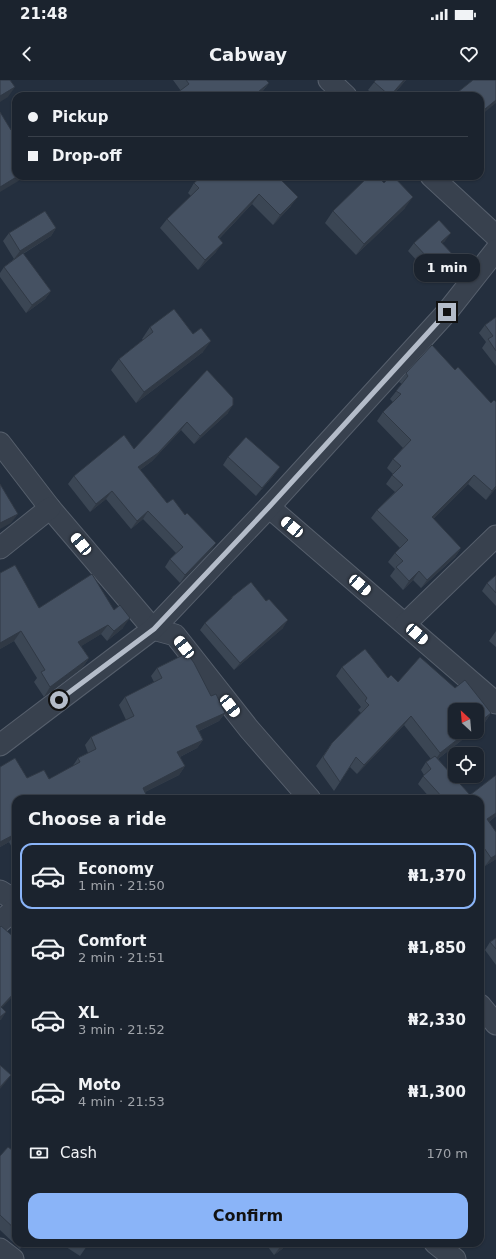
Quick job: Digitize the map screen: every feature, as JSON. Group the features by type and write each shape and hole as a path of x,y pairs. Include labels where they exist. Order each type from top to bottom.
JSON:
{"street":[{"path":"329,80 342,92"},
{"path":"436,180 496,236"},
{"path":"0,745 154,629 269,507 447,312 496,250"},
{"path":"0,443 50,508 154,629 175,635 249,729 307,795"},
{"path":"269,507 496,703"},
{"path":"0,548 50,508"},
{"path":"406,624 496,536"},
{"path":"0,891 12,899"},
{"path":"0,922 12,912"},
{"path":"484,1009 496,1024"},
{"path":"440,1247 455,1259"},
{"path":"0,1249 13,1259"}],"building":[{"path":"0,80 10,80 15,87 0,96"},
{"path":"186,80 266,80 269,83 258,92 178,92 189,84"},
{"path":"376,80 404,80 394,92 385,92 374,82"},
{"path":"473,80 496,80 496,100 484,110 484,92 458,92"},
{"path":"0,112 12,129 12,180 0,187"},
{"path":"197,180 281,180 298,197 280,215 259,194 218,237 223,243 205,260 167,219 199,188 194,183"},
{"path":"365,180 381,180 384,183 387,180 397,180 413,197 364,244 333,211"},
{"path":"45,211 56,228 20,251 9,233"},
{"path":"439,220 451,233 441,242 454,256 439,270 414,243"},
{"path":"23,253 51,291 32,305 4,267"},
{"path":"174,309 193,334 201,328 211,341 144,392 119,359 153,332 150,327"},
{"path":"496,317 496,351 488,339 493,336 485,325"},
{"path":"432,345 455,370 458,367 491,403 494,400 496,402 496,486 492,491 474,475 432,517 461,548 427,580 419,571 409,581 396,567 403,561 395,553 408,540 377,510 403,485 392,475 401,466 393,459 411,440 383,412 401,394 396,391 408,376 406,373"},
{"path":"207,370 233,398 233,405 200,436 187,422 158,453 138,467 167,503 173,499 185,515 187,513 216,543 185,575 170,559 183,547 148,511 137,521 112,491 96,504 74,476 124,435 134,449"},
{"path":"246,437 280,467 262,488 228,457"},
{"path":"0,484 18,514 0,523"},
{"path":"15,565 39,608 92,574 114,610 120,605 130,618 114,631 108,625 78,642 89,658 50,687 41,672 45,670 21,631 0,643 0,573"},
{"path":"496,575 496,593 487,583"},
{"path":"251,582 266,601 269,599 288,620 240,663 205,623 232,597"},
{"path":"365,649 388,678 391,675 398,682 420,657 455,688 465,680 483,703 448,703 448,739 458,739 440,753 411,716 364,765 356,757 340,782 323,757 332,743 369,705 365,701 367,698 342,667"},
{"path":"187,653 194,663 211,696 216,694 225,713 196,726 203,740 177,752 185,766 143,788 146,795 12,795 12,836 0,842 0,767 15,758 27,778 44,770 49,779 80,762 78,758 96,749 91,737 134,716 125,697 162,678 157,668"},
{"path":"484,704 491,713 484,718"},
{"path":"435,756 448,770 448,783 459,783 470,795 440,795 423,776 431,769 426,762"},
{"path":"496,775 496,813 487,819 496,832 496,855 491,858 484,848 484,795 470,795"},
{"path":"1,926 12,936 12,995 1,1007 6,1012 0,1017"},
{"path":"496,938 496,949 490,942"},
{"path":"0,1065 11,1075 0,1087"},
{"path":"8,1147 12,1150 12,1226 0,1215 0,1156"}],"route":[{"path":"59,700 154,629 269,507 447,312"}]}
